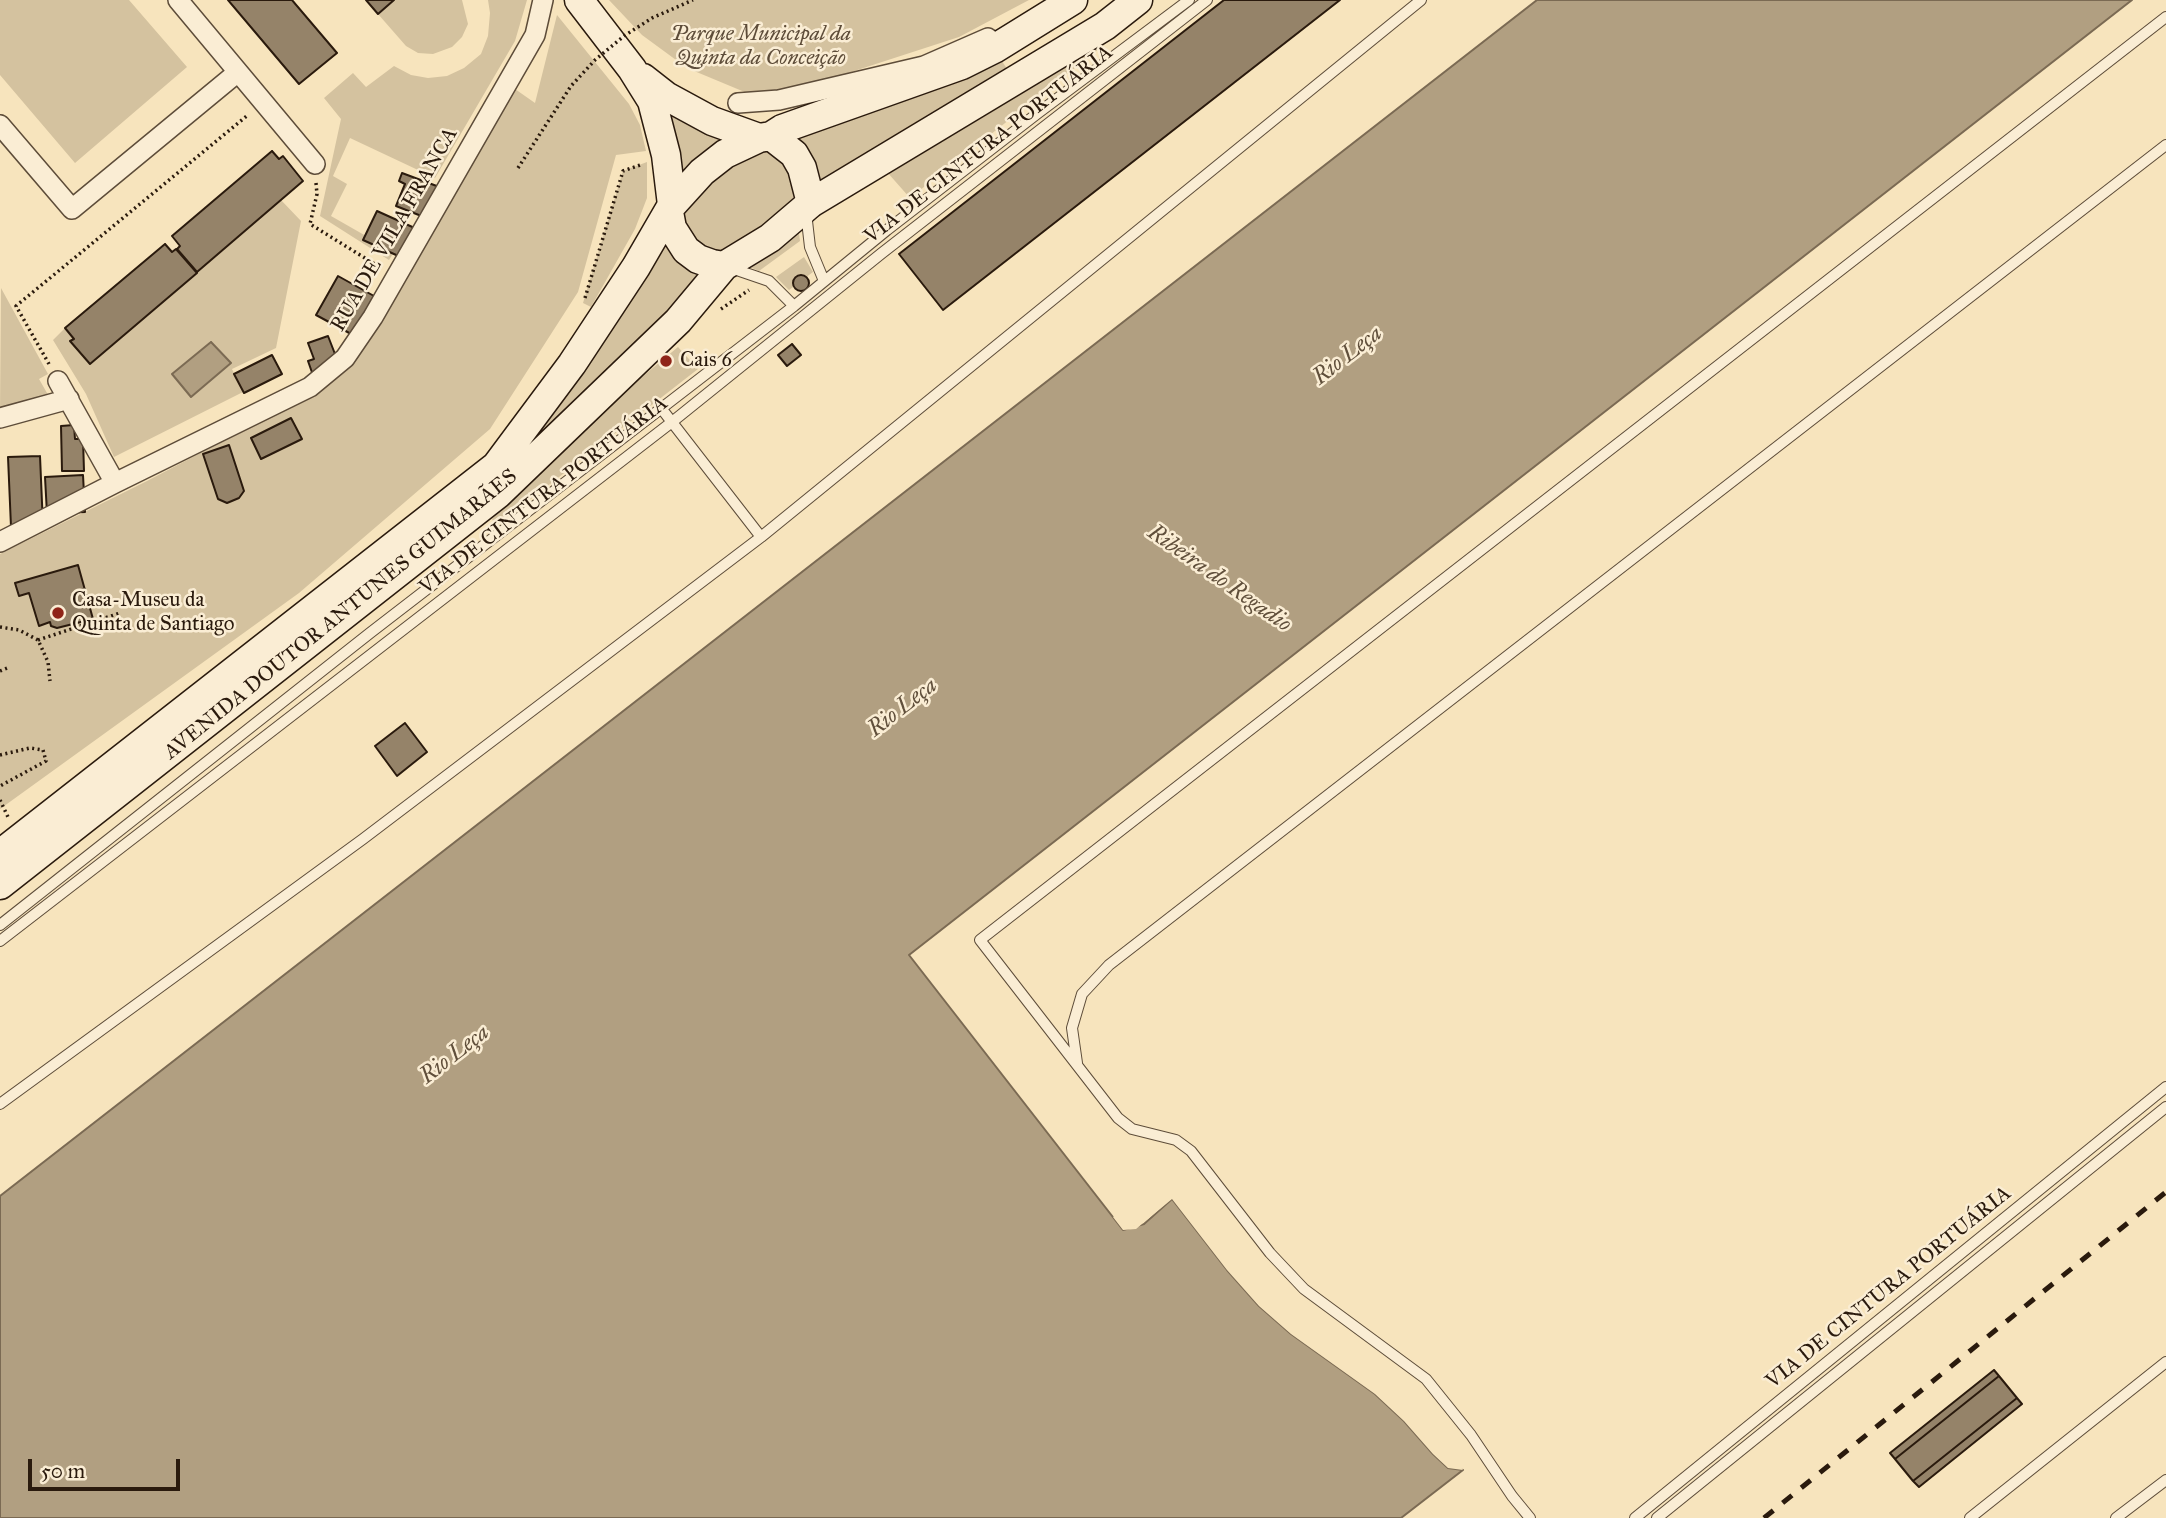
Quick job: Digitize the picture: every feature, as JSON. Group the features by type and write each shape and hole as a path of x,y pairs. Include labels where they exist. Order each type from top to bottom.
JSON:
{"main road":[{"path":"579,0 632,69 652,101 666,155 672,228 686,250 698,259 724,266"},
{"name":"AVENIDA DOUTOR ANTUNES GUIMARÃES","path":"0,853 495,466 572,364 671,208 702,172 725,154 782,129 962,65 994,49 1073,0"},
{"name":"AVENIDA DOUTOR ANTUNES GUIMARÃES","path":"0,885 498,494 678,321 724,266 770,238 811,203 1105,26 1138,0"},
{"path":"632,69 666,96 712,121 765,137 794,154 802,168 811,203"}],"street":[{"path":"177,0 315,164"},
{"path":"738,103 792,97 924,65 1002,32 1053,0"},
{"name":"RUA DE VILA FRANCA","path":"0,542 310,387 345,358 373,317 535,35 543,1"},
{"path":"0,125 72,209 238,72"},
{"path":"58,382 115,483"},
{"path":"0,418 69,400"}],"lane":[{"name":"VIA DE CINTURA PORTUÁRIA","path":"0,925 1027,121 1189,0"},
{"name":"VIA DE CINTURA PORTUÁRIA","path":"0,941 672,422 882,253 1208,0"},
{"path":"0,1104 363,839 761,537 1421,0"},
{"path":"1530,1518 1471,1435 1426,1379 1304,1289 1270,1253 1191,1151 1176,1140 1132,1129 1118,1118 980,940 2166,17"},
{"path":"1077,1065 1072,1028 1082,994 1109,965 2166,145"},
{"path":"811,203 807,221 810,247 824,281"},
{"path":"724,266 769,281 794,306"},
{"path":"661,408 761,537"},
{"name":"VIA DE CINTURA PORTUÁRIA","path":"1635,1518 2166,1087"},
{"name":"VIA DE CINTURA PORTUÁRIA","path":"1657,1518 2166,1107"},
{"path":"1970,1518 2166,1362"},
{"path":"2116,1518 2166,1480"}],"path":[{"path":"518,168 571,86 595,60 624,36 652,18 693,0"},
{"path":"58,382 16,306 263,103"},
{"path":"583,303 623,171 666,155"},
{"path":"315,164 317,194 310,224 395,277"},
{"path":"38,640 120,613"},
{"path":"0,627 19,630 38,640 48,662 50,681"},
{"path":"0,671 10,667"},
{"path":"0,755 30,748 43,750 46,761 0,786"},
{"path":"0,800 8,817 0,821"}],"green space":[{"path":"0,0 129,0 187,67 75,163 0,75"},
{"path":"394,0 462,0 468,24 462,37 452,47 433,54 418,53 406,46 378,14"},
{"path":"488,0 527,0 515,41 435,178 350,138 333,176 347,184 331,216 394,252 389,260 320,216 341,119 324,98 353,73 366,87 394,66 411,75 428,78 447,76 464,68 481,54 488,36"},
{"name":"Parque Municipal da Quinta da Conceição","path":"609,0 1029,0 959,37 759,98 687,68 642,35"},
{"path":"557,15 629,104 640,125 646,151 616,155 578,292 490,429 299,593 0,809 0,554 271,416 356,356 515,89 535,103"},
{"path":"1123,30 910,198 887,172 985,116"},
{"path":"994,49 1015,81 811,203 524,470 502,457 669,212 651,99 759,138"},
{"path":"647,162 647,198 635,229 591,307 583,303 623,171"},
{"path":"281,200 301,221 276,348 232,369 243,392 114,457 86,394 53,340 65,328 74,339 71,342 90,364"},
{"path":"798,227 800,241 759,271 745,265"},
{"path":"804,257 813,272 789,290 776,277"},
{"path":"1,288 48,374 39,379 51,400 0,413"},
{"path":"678,347 698,369 496,526 492,519 630,387"}],"water":[{"path":"1537,0 2132,0 909,955 1123,1230 1144,1224 1172,1199 1227,1270 1259,1306 1291,1334 1375,1394 1448,1468 1463,1470 1401,1518 0,1518 0,1196"},
{"path":"211,342 231,363 191,397 172,374"}],"pier":[{"path":"1170,1196 1174,1196 1188,1211 1230,1268 1261,1304 1293,1331 1377,1392 1406,1418 1449,1465 1460,1466 1463,1470 1448,1468 1375,1394 1291,1334 1259,1306 1227,1270 1172,1199 1136,1229 1123,1230 1113,1217 1116,1215 1125,1226 1135,1225"}],"building":[{"path":"228,0 292,0 337,53 299,84"},
{"path":"366,0 394,0 378,14"},
{"path":"1224,0 1340,0 943,310 899,254"},
{"path":"272,151 279,159 283,156 303,181 197,272 177,249 180,246 172,236"},
{"path":"402,173 442,188 429,219 396,206 405,184 399,181"},
{"path":"377,211 419,230 405,259 363,240"},
{"path":"165,244 172,252 176,249 197,273 90,364 70,341 74,339 65,328"},
{"path":"801,275 807,277 807,289 801,291 795,289 793,283 795,277"},
{"path":"338,276 374,296 353,335 316,315"},
{"path":"328,336 342,372 315,381 308,361 314,359 308,343"},
{"path":"792,344 801,355 787,366 778,355"},
{"path":"272,355 282,374 244,393 234,374"},
{"path":"291,418 302,439 261,459 251,438"},
{"path":"74,425 75,439 83,439 84,471 62,471 61,426"},
{"path":"229,445 244,491 239,498 227,503 218,499 203,454"},
{"path":"40,456 43,526 11,527 8,457"},
{"path":"83,475 85,512 47,514 45,477"},
{"path":"78,565 93,619 57,628 51,626 50,622 39,626 29,593 19,596 15,583"},
{"path":"405,723 427,752 397,776 375,746"},
{"path":"1994,1370 1999,1376 1895,1459 1890,1453"},
{"path":"1999,1376 2017,1398 1913,1481 1895,1459"},
{"path":"2017,1398 2022,1404 1919,1487 1913,1481"}],"railway":[{"path":"1764,1518 2166,1192"}],"place":[{"name":"Cais 6","path":"666,361"},
{"name":"Casa-Museu da Quinta de Santiago","path":"58,613"}],"water label":[{"name":"Rio Leça","path":"1348,356"},
{"name":"Ribeira do Regadio","path":"1219,579"},
{"name":"Rio Leça","path":"903,708"},
{"name":"Rio Leça","path":"455,1055"}]}
